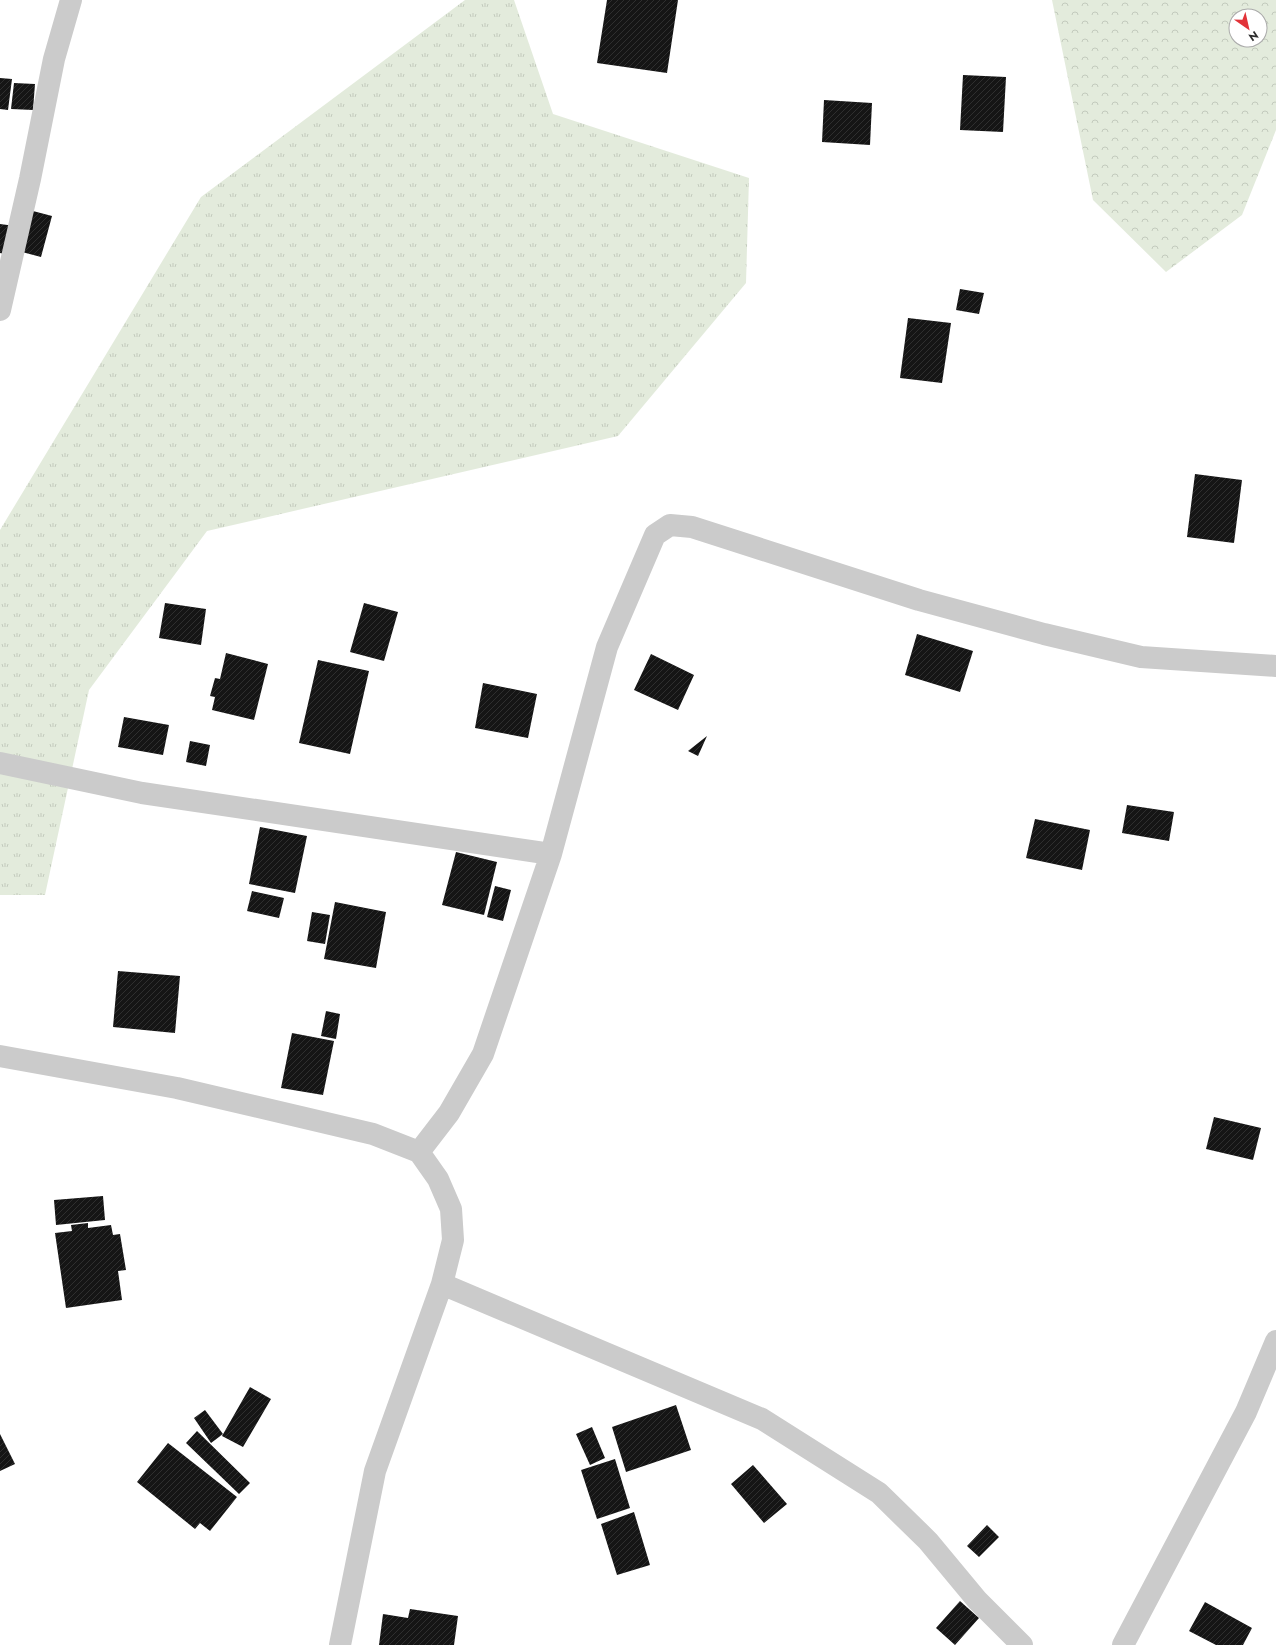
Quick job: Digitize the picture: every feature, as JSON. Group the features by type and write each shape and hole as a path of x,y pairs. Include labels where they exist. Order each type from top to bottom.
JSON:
{"street":[{"path":"0,310 30,179 54,59 71,0"},
{"path":"419,1152 449,1113 483,1054 551,854 607,647 655,535 670,525 692,528 919,600 1044,634 1141,657 1276,666"},
{"path":"0,763 142,793 551,854"},
{"path":"0,1056 177,1088 373,1134 419,1152 438,1179 451,1209 453,1240 442,1284 375,1471 340,1645"},
{"path":"442,1284 762,1419 879,1493 928,1541 977,1600 1022,1645"},
{"path":"1123,1645 1246,1412 1276,1341"}],"green space":[{"path":"465,0 514,0 553,114 749,178 746,283 618,436 207,531 89,690 45,895 0,895 0,530 201,197"},
{"path":"1052,0 1276,0 1276,130 1242,215 1166,272 1093,200"}],"building":[{"path":"607,0 678,0 667,73 597,63"},
{"path":"963,75 1006,77 1003,132 960,130"},
{"path":"0,78 12,79 8,110 0,109"},
{"path":"14,83 35,84 33,110 11,109"},
{"path":"824,100 872,103 870,145 822,142"},
{"path":"33,211 52,216 41,257 22,252"},
{"path":"0,224 15,226 9,255 0,253"},
{"path":"960,289 984,293 979,314 956,310"},
{"path":"908,318 951,323 942,383 900,378"},
{"path":"1195,474 1242,480 1234,543 1187,537"},
{"path":"165,603 206,609 201,645 159,638"},
{"path":"364,603 398,612 384,661 350,652"},
{"path":"917,634 973,651 960,692 905,675"},
{"path":"226,653 268,664 254,720 212,710 215,697 210,696 215,678 220,679"},
{"path":"651,654 694,675 678,710 634,690"},
{"path":"318,660 369,671 350,754 299,743"},
{"path":"483,683 537,694 528,738 475,728"},
{"path":"124,717 169,725 163,755 118,747"},
{"path":"707,736 698,756 688,751"},
{"path":"190,741 210,745 206,766 186,762"},
{"path":"1127,805 1174,812 1169,841 1122,833"},
{"path":"1035,819 1090,830 1082,870 1026,858"},
{"path":"260,827 307,836 295,893 249,884"},
{"path":"456,852 497,862 484,915 442,905"},
{"path":"495,886 511,890 503,921 487,917"},
{"path":"252,891 284,898 279,918 247,911"},
{"path":"335,902 386,912 376,968 324,959"},
{"path":"312,912 330,915 325,944 307,941"},
{"path":"118,971 180,976 175,1033 113,1027"},
{"path":"326,1011 340,1014 336,1039 321,1036"},
{"path":"292,1033 334,1041 323,1095 281,1088"},
{"path":"1214,1117 1261,1128 1253,1160 1206,1149"},
{"path":"103,1196 105,1220 56,1225 54,1200"},
{"path":"88,1223 88,1228 111,1225 113,1235 120,1234 126,1270 118,1271 122,1300 66,1308 55,1233 72,1231 71,1225"},
{"path":"250,1387 271,1399 243,1447 222,1436"},
{"path":"676,1405 691,1450 626,1472 612,1427"},
{"path":"205,1410 223,1434 211,1443 194,1418"},
{"path":"592,1427 605,1458 590,1465 576,1434"},
{"path":"197,1431 250,1483 239,1494 186,1443"},
{"path":"0,1434 15,1464 0,1471"},
{"path":"168,1443 237,1497 210,1531 200,1523 195,1529 137,1482"},
{"path":"615,1459 630,1508 597,1519 581,1470"},
{"path":"753,1465 787,1504 764,1523 731,1484"},
{"path":"634,1512 650,1565 617,1575 601,1524"},
{"path":"987,1525 999,1537 979,1557 967,1546"},
{"path":"960,1601 979,1618 955,1645 936,1628"},
{"path":"1205,1602 1252,1628 1243,1645 1216,1645 1189,1631"},
{"path":"410,1609 458,1616 454,1645 379,1645 383,1614 408,1618"}]}
